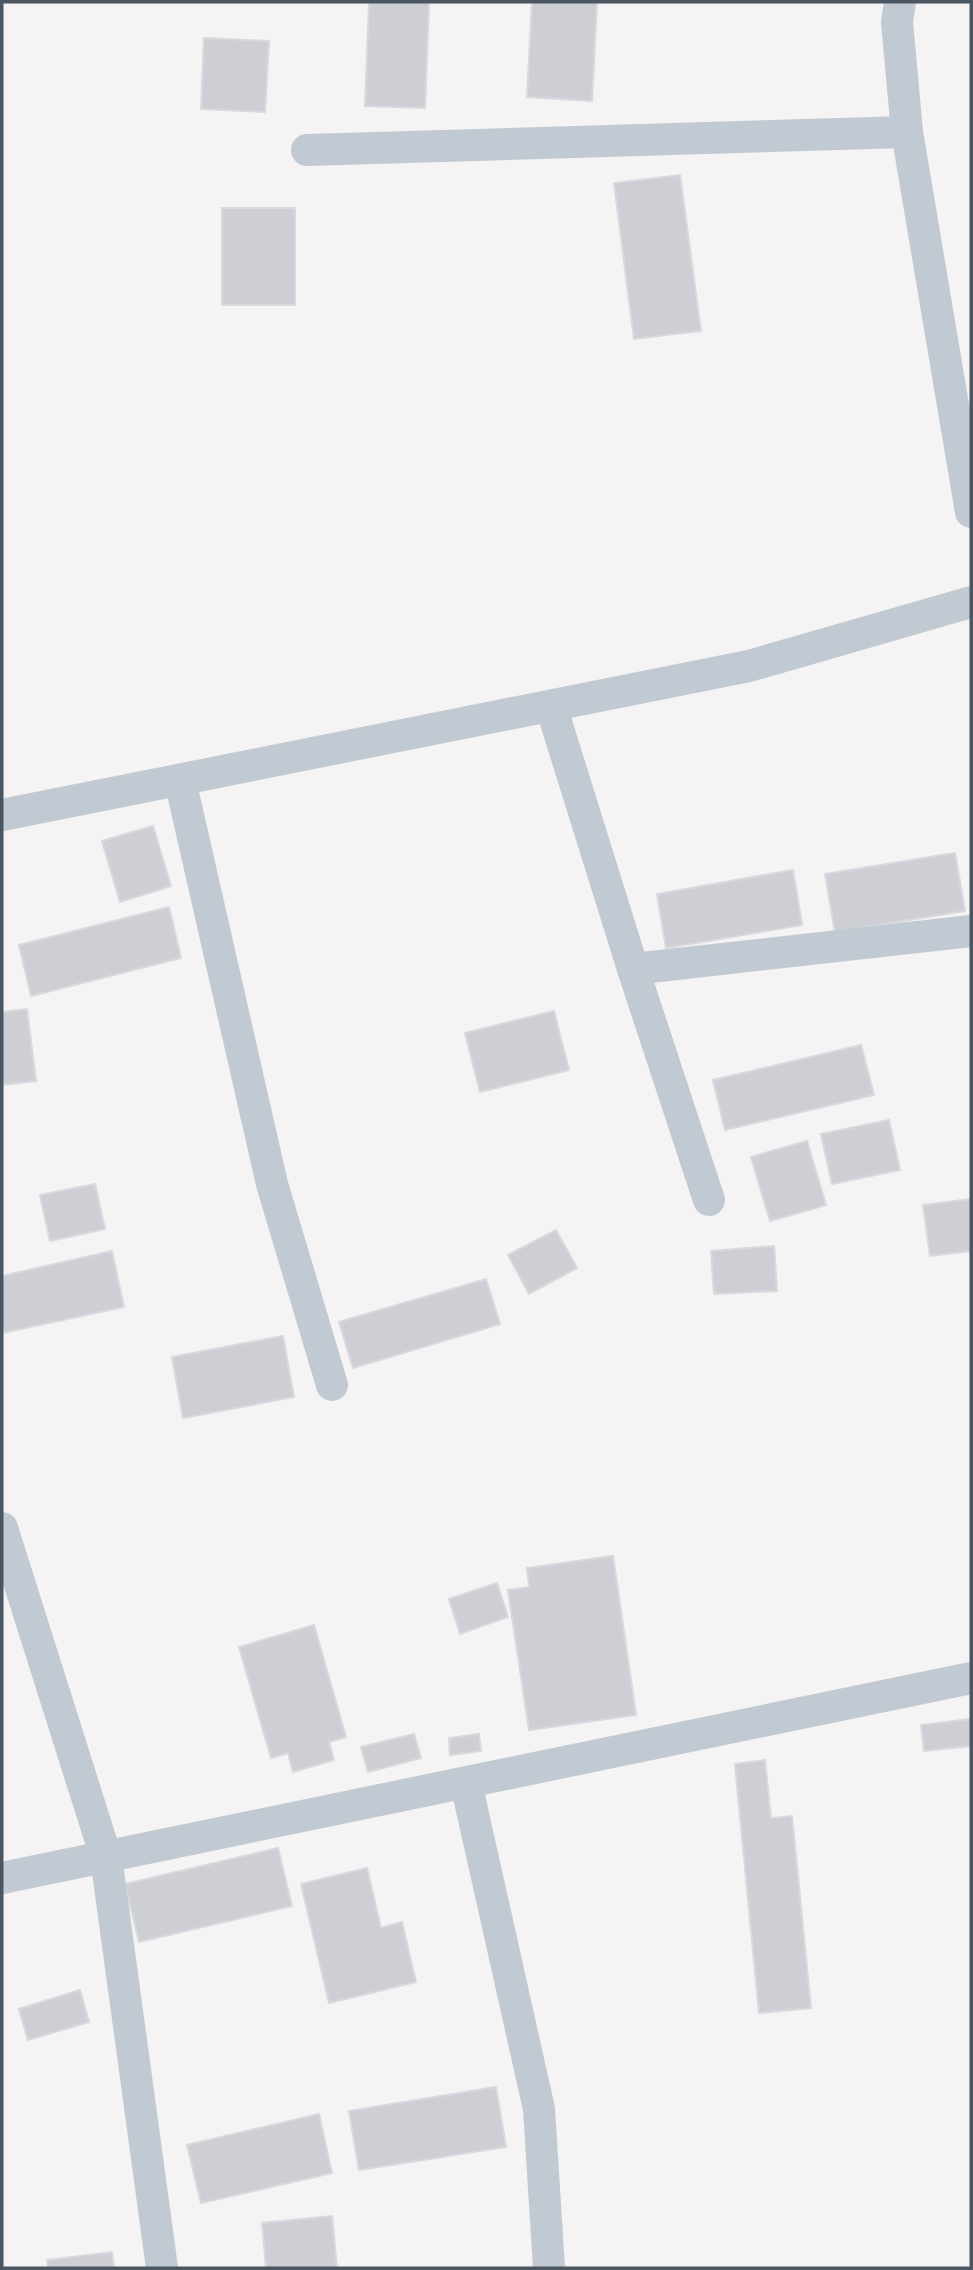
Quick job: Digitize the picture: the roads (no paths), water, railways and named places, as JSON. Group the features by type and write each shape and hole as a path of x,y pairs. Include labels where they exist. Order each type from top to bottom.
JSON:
{"street":[{"path":"900,2 897,22 907,132 971,512"},
{"path":"307,150 907,132"},
{"path":"2,815 749,666 971,602"},
{"path":"551,706 709,1200"},
{"path":"180,780 272,1184 332,1385"},
{"path":"633,969 971,931"},
{"path":"2,1528 106,1857 162,2268"},
{"path":"2,1878 971,1678"},
{"path":"466,1783 539,2109 549,2268"}]}
